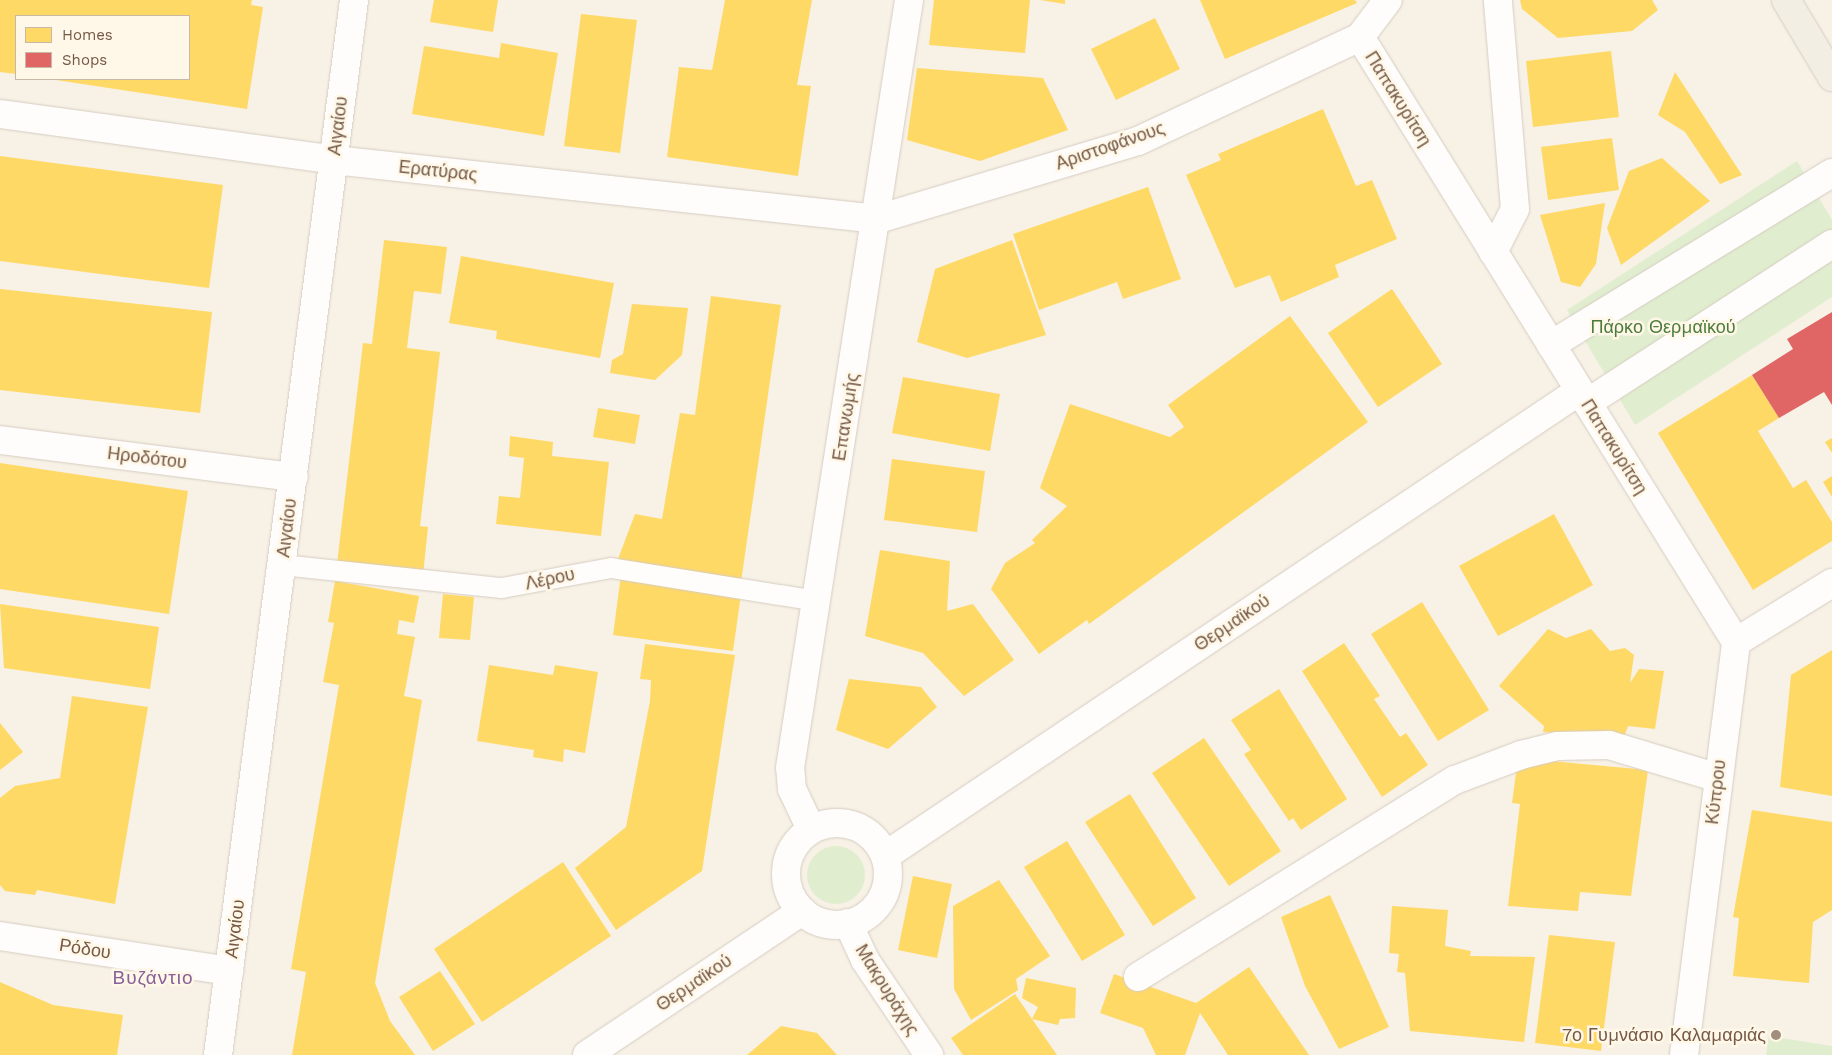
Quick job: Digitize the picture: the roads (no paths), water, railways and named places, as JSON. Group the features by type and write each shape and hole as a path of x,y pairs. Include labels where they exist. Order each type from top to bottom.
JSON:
{"main road":[{"path":"1786,0 1832,77"}],"street":[{"name":"Αιγαίου","path":"218,1055 354,0"},
{"name":"Επανωμής","path":"811,829 789,777 878,219 908,0"},
{"name":"Παπακυρίτση","path":"1388,0 1360,37 1736,642"},
{"path":"1493,252 1515,209 1498,0"},
{"name":"Αριστοφάνους","path":"878,219 1138,141 1360,37"},
{"name":"Ερατύρας","path":"0,114 334,160 878,219"},
{"path":"1551,345 1832,174"},
{"name":"Θερμαϊκού","path":"885,856 1583,397 1832,244"},
{"name":"Ηροδότου","path":"0,440 294,477"},
{"path":"1736,642 1832,583"},
{"name":"Κύπρου","path":"1684,1055 1736,642"},
{"path":"1138,977 1455,780 1521,755 1557,746 1609,745 1718,778"},
{"path":"842,822 858,827 871,835 885,856 888,877 878,905 848,924 822,924 802,912 788,890 785,873 788,856 811,829 842,822"},
{"name":"Θερμαϊκού","path":"587,1055 802,912"},
{"name":"Μακρυράχης","path":"848,924 861,954 929,1055"},
{"name":"Ρόδου","path":"0,936 229,971"}],"lane":[{"name":"Λέρου","path":"282,565 502,588 611,568 817,601"}],"place":[{"name":"7ο Γυμνάσιο Καλαμαριάς","path":"1776,1035"}],"district":[{"name":"Βυζάντιο","path":"153,978"}],"park label":[{"name":"Πάρκο Θερμαϊκού","path":"1663,327"}]}
